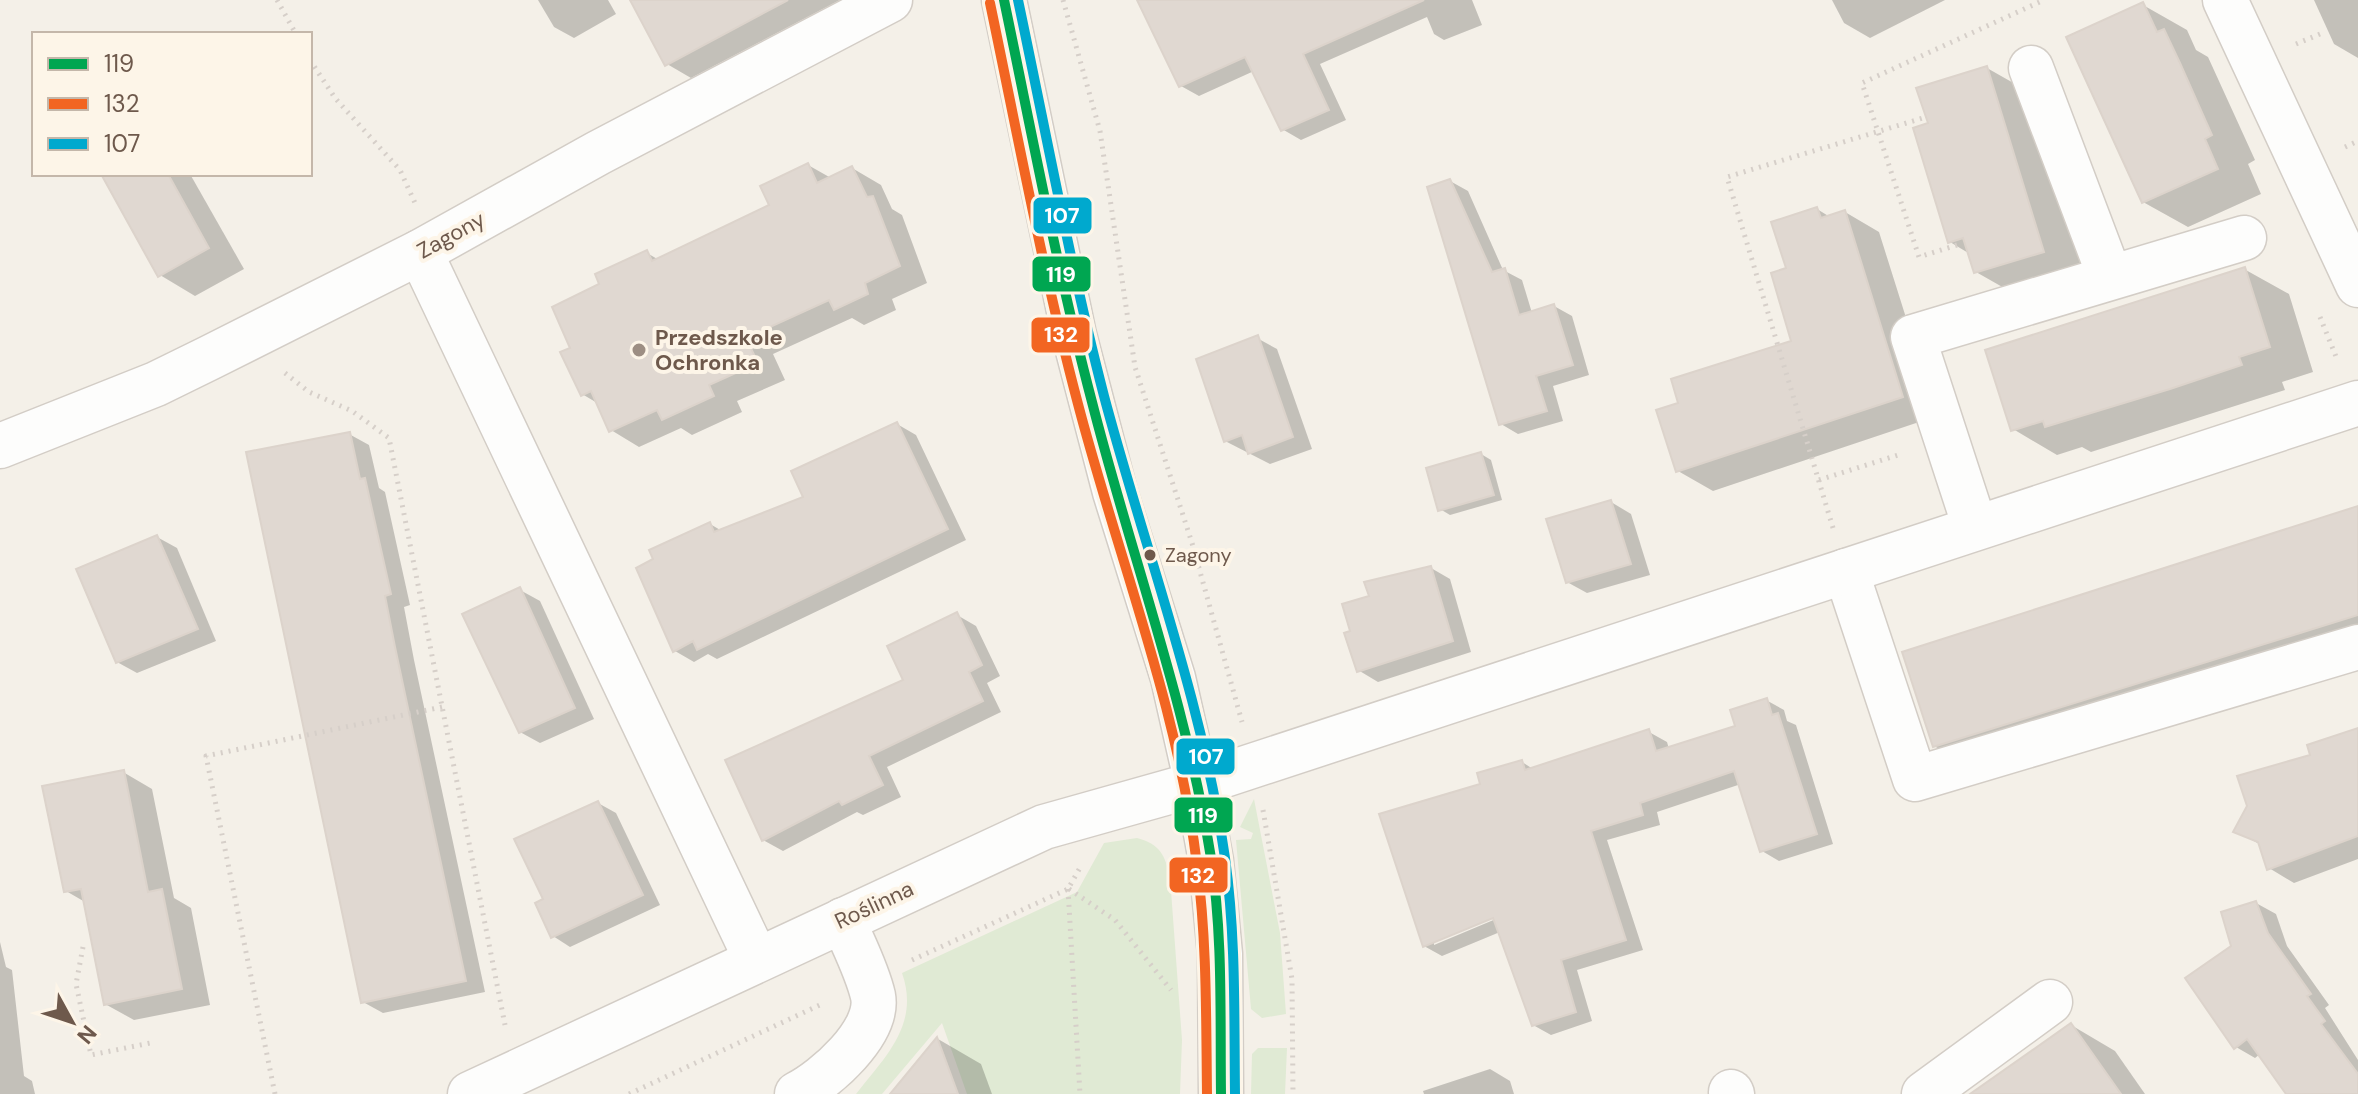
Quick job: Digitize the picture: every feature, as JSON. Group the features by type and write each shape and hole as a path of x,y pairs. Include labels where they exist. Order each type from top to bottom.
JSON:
{"street":[{"name":"Zagony","path":"0,446 156,384 420,252 612,146 890,0"},
{"path":"1004,0 1074,335 1115,492 1173,678 1197,784 1211,861 1220,954 1221,1094"},
{"path":"2225,0 2358,285"},
{"path":"2031,68 2110,277"},
{"path":"1975,527 1913,337 2244,238"},
{"path":"420,252 756,959"},
{"name":"Roślinna","path":"470,1094 1044,827 1197,784 2358,403"},
{"path":"1847,572 1915,779 2358,647"},
{"path":"797,1094 821,1082 871,1018 873,998 843,920"},
{"path":"1924,1094 2050,1002"}],"path":[{"path":"277,0 295,32"},
{"path":"1063,0 1100,131 1135,367 1217,626 1253,765 1288,939 1292,979 1293,1094"},
{"path":"1957,245 1919,257 1862,83 2044,0"},
{"path":"2284,49 2320,34"},
{"path":"312,63 335,98 400,170 417,207"},
{"path":"1847,572 1727,177 1923,118"},
{"path":"279,368 309,392 352,411 389,438 499,1000"},
{"path":"1819,480 1898,455 1904,470"},
{"path":"275,1094 206,756 442,707"},
{"path":"1080,1094 1068,889 1082,864"},
{"path":"906,963 1068,889"},
{"path":"1068,889 1115,920 1155,965 1179,1002"},
{"path":"83,947 76,984 91,1055 155,1042"},
{"path":"629,1094 868,983"}],"green space":[{"path":"1254,799 1280,933 1286,1014 1262,1018 1251,1009 1236,840 1251,839 1253,833 1240,827"},
{"path":"1137,838 1156,847 1166,862 1170,877 1182,1040 1180,1094 967,1094 942,1023 882,1094 856,1094 888,1052 903,1024 907,1008 902,973 1077,892 1104,843"},
{"path":"1258,1048 1287,1048 1285,1094 1251,1094 1252,1054"}],"building":[{"path":"630,0 788,0 665,66"},
{"path":"1137,0 1424,0 1303,54 1329,110 1281,131 1245,57 1179,87"},
{"path":"2143,2 2157,32 2164,29 2180,63 2212,135 2205,139 2218,169 2142,203 2066,37"},
{"path":"1987,66 2044,252 1974,273 1963,238 1948,243 1913,128 1928,123 1916,88"},
{"path":"808,163 817,183 852,166 867,197 873,196 900,266 865,283 868,294 834,310 829,300 746,338 758,363 709,385 714,396 662,420 657,410 609,432 591,391 581,396 560,352 570,348 552,307 599,284 595,274 647,250 652,261 769,205 760,186"},
{"path":"102,176 169,176 209,248 158,277"},
{"path":"1450,179 1492,272 1505,268 1519,315 1554,304 1573,365 1536,376 1547,411 1499,425 1427,187"},
{"path":"1817,207 1821,218 1845,210 1903,397 1676,472 1656,410 1678,403 1671,379 1791,341 1771,273 1786,268 1771,222"},
{"path":"2245,267 2270,347 2239,357 2242,365 2170,389 2045,427 2043,421 2011,431 1985,350"},
{"path":"1258,335 1293,437 1248,454 1242,435 1224,442 1196,359"},
{"path":"897,422 948,529 697,650 693,641 673,652 636,568 653,559 649,550 710,522 714,532 803,497 791,471"},
{"path":"350,432 360,479 365,478 391,594 385,596 466,981 361,1003 246,452"},
{"path":"1481,452 1494,495 1438,511 1426,468"},
{"path":"1611,500 1631,564 1566,583 1546,519"},
{"path":"2358,506 2358,615 1933,747 1902,652"},
{"path":"157,535 198,629 116,663 76,569"},
{"path":"1431,566 1453,641 1357,672 1344,633 1350,631 1342,604 1369,596 1364,582"},
{"path":"520,587 575,708 519,733 462,614"},
{"path":"957,612 982,665 969,672 983,701 869,756 883,785 842,805 839,801 762,841 725,760 903,680 887,646"},
{"path":"1767,698 1772,715 1778,713 1817,834 1760,852 1734,771 1640,803 1643,815 1591,831 1626,940 1561,960 1576,1012 1532,1026 1493,918 1423,947 1379,814 1480,784 1477,773 1522,760 1525,770 1649,729 1656,751 1735,726 1730,710"},
{"path":"2358,728 2358,836 2267,870 2258,842 2233,832 2247,806 2237,776 2310,755 2307,745"},
{"path":"124,770 148,892 162,889 182,989 104,1005 81,889 64,892 42,786"},
{"path":"598,801 643,895 551,938 535,903 543,899 514,839"},
{"path":"2256,901 2268,933 2311,994 2307,996 2325,1021 2321,1024 2358,1074 2358,1094 2286,1094 2247,1039 2234,1049 2185,978 2231,946 2221,912"},
{"path":"2071,1023 2121,1094 1970,1094"},
{"path":"937,1037 958,1094 890,1094"}],"transit line":[{"name":"119","path":"1004,0 1079,352 1173,686 1200,800 1211,858 1217,917 1221,1094"},
{"name":"107","path":"1018,0 1069,248 1104,396 1187,683 1215,799 1231,917 1235,1094"},
{"name":"132","path":"990,3 1065,354 1162,690 1188,806 1203,922 1207,1094"}],"place":[{"name":"Przedszkole Ochronka","path":"639,350"},
{"name":"Zagony","path":"1150,555"}]}
